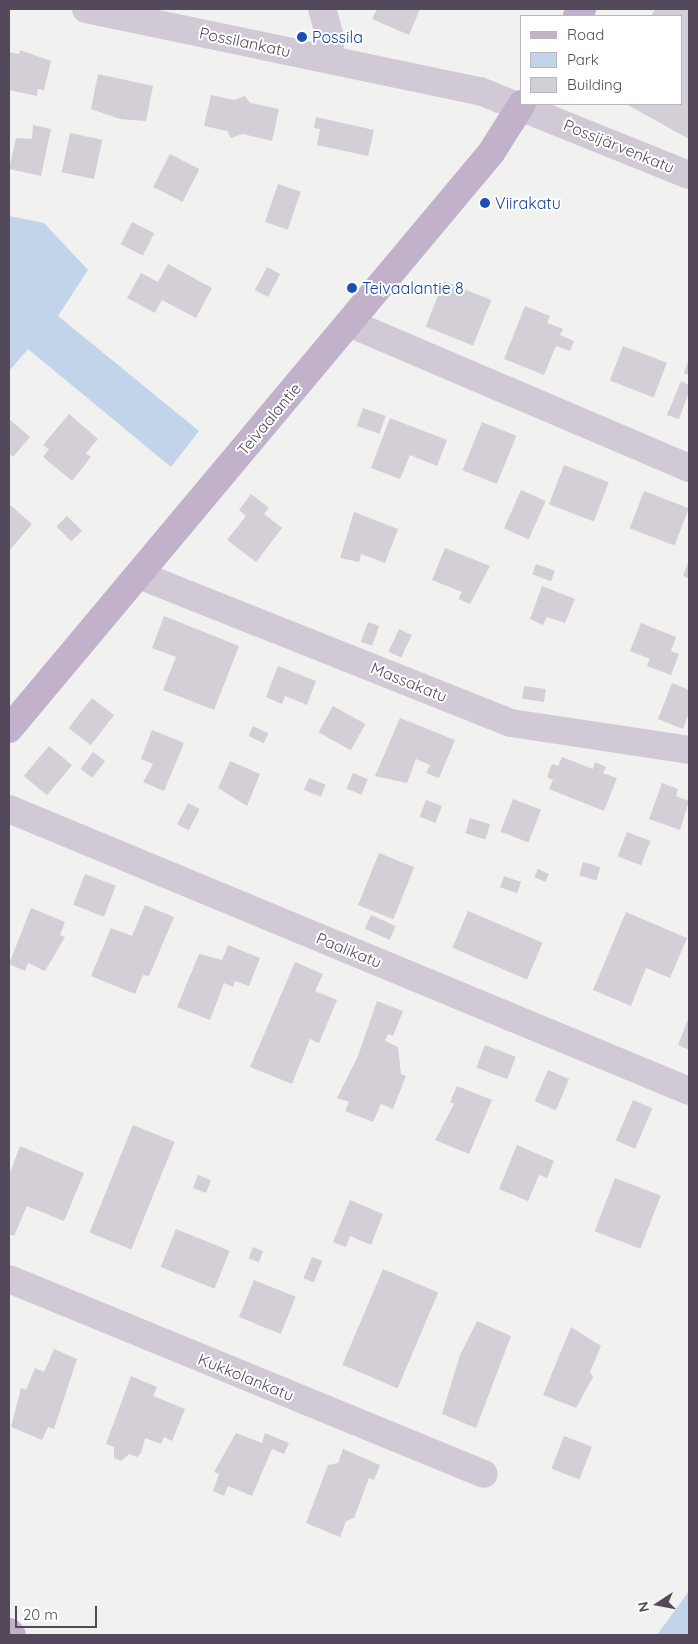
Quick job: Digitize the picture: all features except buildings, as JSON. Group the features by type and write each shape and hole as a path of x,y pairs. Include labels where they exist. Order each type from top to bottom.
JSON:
{"main road":[{"name":"Teivaalantie","path":"9,729 491,153 521,105"},
{"path":"9,1632 12,1635"}],"street":[{"name":"Possilankatu","path":"86,9 480,91 520,105"},
{"path":"322,9 330,40 327,59"},
{"name":"Possijärvenkatu","path":"521,105 689,175"},
{"path":"349,323 689,468"},
{"name":"Massakatu","path":"139,575 511,723 689,750"},
{"name":"Paalikatu","path":"9,809 689,1090"},
{"name":"Kukkolankatu","path":"9,1279 484,1474"}],"green space":[{"path":"9,216 44,223 88,270 58,316 199,431 171,467 28,349 9,371"},
{"path":"689,1591 689,1635 657,1635"}],"place":[{"name":"Possila","path":"302,37"},
{"name":"Viirakatu","path":"485,203"},
{"name":"Teivaalantie 8","path":"352,288"}]}
